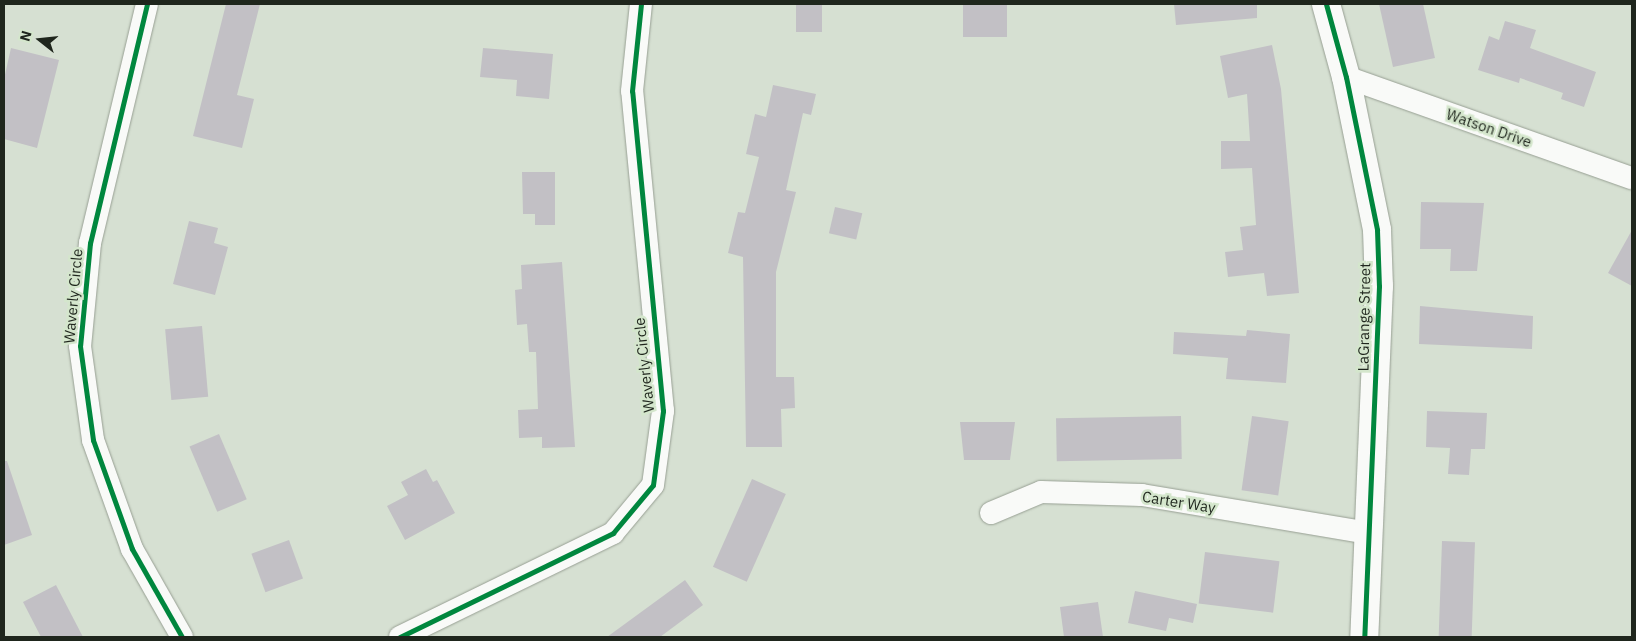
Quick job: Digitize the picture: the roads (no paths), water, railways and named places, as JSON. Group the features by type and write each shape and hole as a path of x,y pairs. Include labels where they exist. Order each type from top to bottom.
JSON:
{"street":[{"name":"Waverly Circle","path":"147,4 90,243 80,346 93,440 132,549 182,637"},
{"name":"Waverly Circle","path":"400,637 614,533 653,485 664,411 632,91 640,4"},
{"name":"LaGrange Street","path":"1326,4 1346,77 1377,230 1379,286 1364,637"},
{"name":"Watson Drive","path":"1346,77 1632,178"},
{"name":"Carter Way","path":"991,513 1041,492 1142,495 1368,533"}]}
